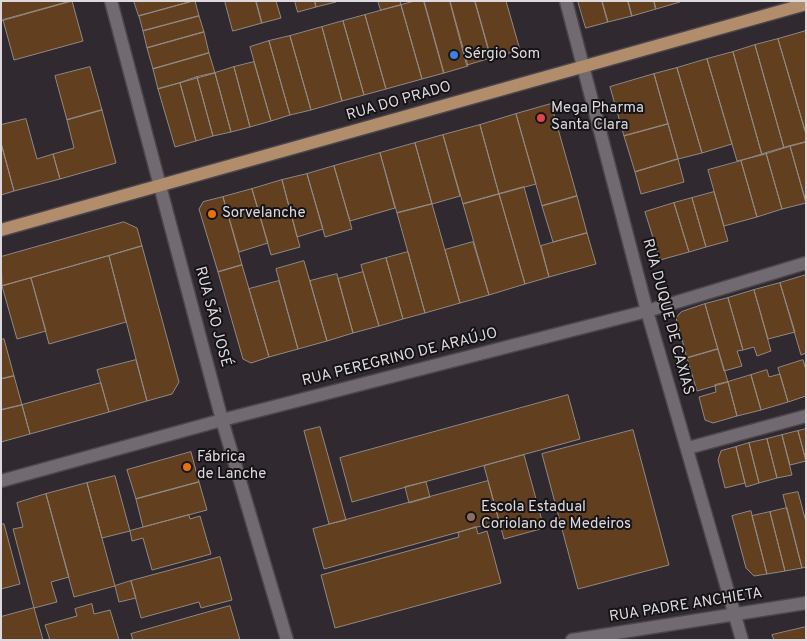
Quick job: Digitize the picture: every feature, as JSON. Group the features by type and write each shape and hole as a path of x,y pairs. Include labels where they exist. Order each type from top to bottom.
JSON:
{"main road":[{"name":"RUA DO PRADO","path":"1,230 806,4"}],"street":[{"name":"RUA SÃO JOSÉ","path":"111,1 222,420 287,640"},
{"name":"RUA DUQUE DE CAXIAS","path":"566,1 585,66 647,311 742,640"},
{"name":"RUA PEREGRINO DE ARAÚJO","path":"1,481 222,420 647,311 806,263"},
{"path":"688,448 806,416"},
{"name":"RUA PADRE ANCHIETA","path":"572,640 735,616 806,603"}],"building":[{"path":"1,1 72,1 1,21"},
{"path":"72,1 83,41 14,60 3,20"},
{"path":"134,1 193,1 139,16"},
{"path":"195,1 199,16 143,31 139,16"},
{"path":"225,1 256,1 262,23 233,31"},
{"path":"256,1 276,1 281,18 262,23"},
{"path":"295,1 315,1 316,7 298,12"},
{"path":"315,1 336,1 336,2 316,7"},
{"path":"378,1 400,1 401,5 381,10"},
{"path":"415,1 424,1 444,73 422,79 401,5"},
{"path":"424,1 450,1 468,66 444,73"},
{"path":"450,1 475,1 491,58 467,65"},
{"path":"475,1 506,1 520,50 491,58"},
{"path":"578,1 602,1 608,22 586,28"},
{"path":"602,1 628,1 632,16 608,22"},
{"path":"628,1 654,1 656,9 632,16"},
{"path":"654,1 680,1 680,2 656,9"},
{"path":"401,5 422,79 386,89 365,15"},
{"path":"365,15 386,89 364,95 343,21"},
{"path":"199,16 204,32 147,48 143,31"},
{"path":"343,21 364,95 342,101 322,27"},
{"path":"322,27 342,101 311,110 290,36"},
{"path":"806,31 806,134 778,39"},
{"path":"204,32 209,53 153,69 147,48"},
{"path":"290,36 311,110 290,115 269,41"},
{"path":"778,39 806,134 806,142 784,148 755,45"},
{"path":"269,41 290,115 271,121 250,47"},
{"path":"755,45 784,148 762,155 733,52"},
{"path":"733,52 762,155 737,161 707,59"},
{"path":"209,53 215,73 158,89 153,69"},
{"path":"707,59 732,144 702,153 677,68"},
{"path":"254,62 271,121 250,127 234,67"},
{"path":"90,67 102,110 67,120 55,76"},
{"path":"234,67 250,127 231,132 215,73"},
{"path":"677,68 702,153 678,159 654,74"},
{"path":"215,73 231,132 213,136 197,77"},
{"path":"654,74 668,124 624,136 610,87"},
{"path":"197,77 213,136 196,141 180,83"},
{"path":"180,83 196,141 175,147 158,89"},
{"path":"551,104 577,196 542,206 516,114"},
{"path":"102,110 116,163 60,179 53,154 74,148 67,120"},
{"path":"516,114 536,184 499,194 480,125"},
{"path":"26,119 37,159 53,154 60,179 14,191 1,143 1,125"},
{"path":"668,124 678,159 635,172 624,136"},
{"path":"480,125 499,194 463,204 443,135"},
{"path":"443,135 460,196 432,204 415,143"},
{"path":"806,142 806,202 790,146"},
{"path":"1,143 14,191 1,195"},
{"path":"415,143 432,204 397,213 380,153"},
{"path":"790,146 806,203 782,209 766,153"},
{"path":"380,153 395,208 350,221 334,166"},
{"path":"766,153 782,209 757,217 741,161"},
{"path":"678,159 684,182 641,194 635,172"},
{"path":"741,161 757,217 724,226 708,170"},
{"path":"334,166 352,229 325,237 307,174"},
{"path":"307,174 323,229 297,237 282,180"},
{"path":"282,180 300,247 271,255 252,189"},
{"path":"524,187 549,277 525,284 499,194"},
{"path":"252,189 268,243 239,252 223,197"},
{"path":"714,192 728,241 706,247 692,198"},
{"path":"499,194 525,284 489,295 463,204"},
{"path":"577,196 587,233 553,242 542,206"},
{"path":"223,197 242,265 218,272 199,209 203,202"},
{"path":"692,198 706,247 689,252 674,203"},
{"path":"674,203 689,252 660,260 645,212"},
{"path":"432,204 460,303 425,313 397,213"},
{"path":"124,222 137,228 142,246 2,286 1,257"},
{"path":"587,233 596,264 549,277 541,246"},
{"path":"473,242 489,295 460,303 445,250"},
{"path":"142,246 179,382 172,394 147,401 109,256"},
{"path":"408,252 425,313 403,319 386,258"},
{"path":"109,256 126,322 49,344 31,278"},
{"path":"386,258 403,319 379,326 361,265"},
{"path":"304,261 327,341 298,349 276,269"},
{"path":"242,265 269,357 251,363 243,359 218,272"},
{"path":"363,272 379,326 353,333 338,279"},
{"path":"337,274 353,333 327,341 310,281"},
{"path":"806,275 806,353 801,355 780,283"},
{"path":"31,278 46,331 17,339 2,286"},
{"path":"279,281 298,349 269,357 249,289"},
{"path":"780,283 795,332 768,339 754,290"},
{"path":"754,290 771,351 757,356 754,347 743,350 728,298"},
{"path":"728,298 743,350 737,351 742,366 724,371 705,304"},
{"path":"705,304 718,349 687,358 676,318 681,312"},
{"path":"4,339 14,376 1,379 1,340"},
{"path":"718,349 728,382 697,391 687,358"},
{"path":"136,360 147,401 109,412 97,370"},
{"path":"803,360 806,370 806,396 788,402 778,368"},
{"path":"767,370 769,377 780,374 788,402 761,410 751,375"},
{"path":"751,375 761,410 737,416 728,382"},
{"path":"14,376 22,405 1,410 1,379"},
{"path":"728,382 737,416 713,423 705,420 699,397 716,392 715,385"},
{"path":"101,383 109,412 30,434 22,405"},
{"path":"568,395 580,439 352,502 340,458"},
{"path":"22,405 30,434 1,442 1,410"},
{"path":"320,427 346,520 329,524 304,431"},
{"path":"806,429 806,461 798,431"},
{"path":"633,430 669,565 578,589 542,454"},
{"path":"798,431 806,461 790,465 782,435"},
{"path":"782,435 792,475 777,478 767,439"},
{"path":"767,439 777,478 759,483 749,443"},
{"path":"749,443 759,483 746,487 736,447"},
{"path":"736,447 745,483 725,488 718,460 721,451"},
{"path":"191,452 199,482 136,499 127,470"},
{"path":"524,455 544,528 504,539 484,466"},
{"path":"115,476 130,531 102,538 87,483"},
{"path":"488,481 499,521 324,569 313,529"},
{"path":"199,482 207,510 143,527 136,499"},
{"path":"426,482 430,497 409,503 405,487"},
{"path":"87,483 115,586 74,597 46,494"},
{"path":"798,492 806,522 806,567 802,568 783,495"},
{"path":"46,494 69,577 51,582 57,602 34,608 13,529 23,527 17,503"},
{"path":"787,508 802,568 785,571 770,512"},
{"path":"751,511 767,574 754,576 746,568 732,516"},
{"path":"770,512 785,571 767,574 752,516"},
{"path":"189,515 190,519 200,516 211,554 152,570 143,538 132,541 130,531"},
{"path":"4,524 20,584 1,589 1,525"},
{"path":"476,527 478,534 487,531 501,583 335,628 321,575 459,537 458,533"},
{"path":"220,557 232,600 201,608 199,602 141,618 131,581"},
{"path":"131,581 136,598 119,602 115,586"},
{"path":"92,604 94,614 110,610 119,640 50,640 45,625 77,616 75,609"},
{"path":"230,606 240,640 133,640 131,634"},
{"path":"34,608 43,640 1,640 1,617"},
{"path":"806,627 806,640 774,640 772,635"}],"place":[{"name":"Sérgio Som","path":"454,55"},
{"name":"Mega Pharma Santa Clara","path":"541,118"},
{"name":"Sorvelanche","path":"212,214"},
{"name":"Fábrica de Lanche","path":"187,467"},
{"name":"Escola Estadual Coriolano de Medeiros","path":"471,517"}]}
